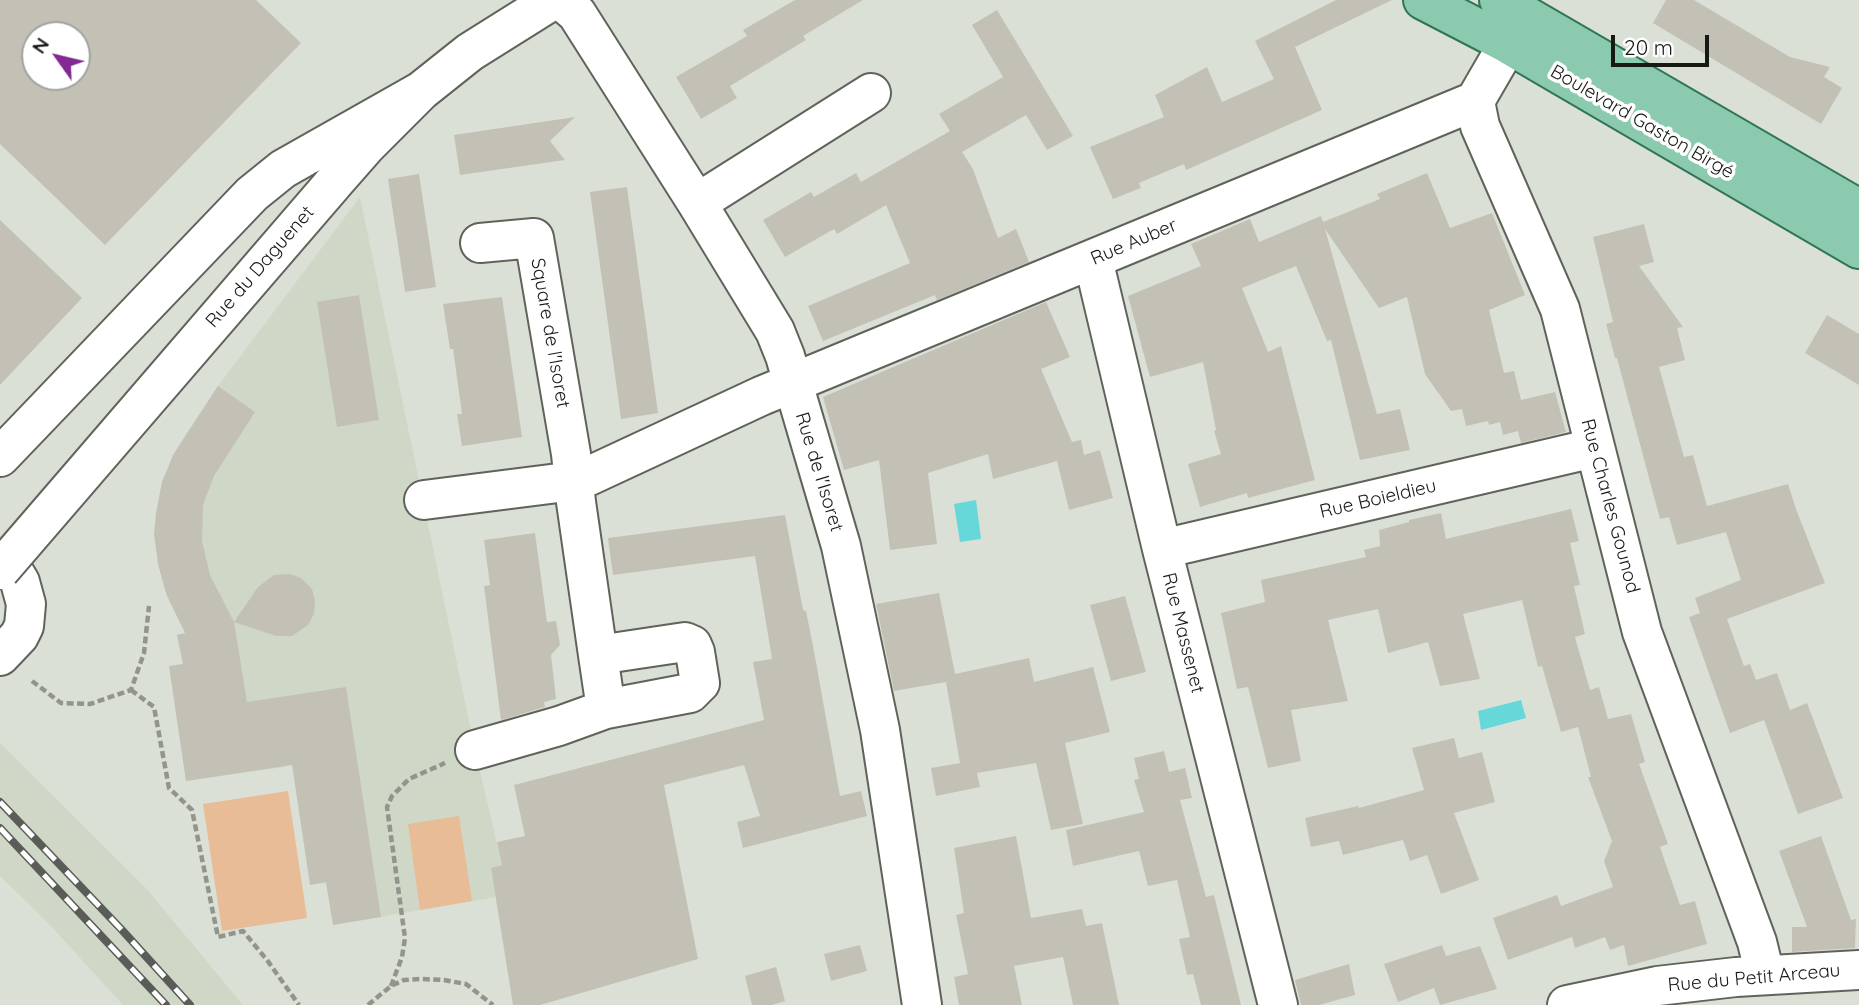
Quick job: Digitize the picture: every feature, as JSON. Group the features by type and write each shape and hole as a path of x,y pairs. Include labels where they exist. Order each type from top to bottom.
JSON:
{"main road":[{"name":"Boulevard Gaston Birgé","path":"1423,0 1508,44 1859,248"},
{"name":"Boulevard Gaston Birgé","path":"1499,0 1859,209"}],"street":[{"name":"Rue du Daguenet","path":"0,570 367,145 421,91 470,52 553,0"},
{"name":"Rue de l'Isoret","path":"561,0 577,13 775,331 841,545 880,730 922,1005"},
{"path":"1475,101 1508,44"},
{"path":"0,457 252,194 283,169 421,91"},
{"path":"697,203 871,93"},
{"name":"Rue Auber","path":"792,384 1475,101"},
{"name":"Rue Charles Gounod","path":"1475,101 1480,126 1560,309 1642,632 1756,942 1765,975"},
{"name":"Square de l'Isoret","path":"480,243 534,238 574,481 606,709"},
{"name":"Rue Massenet","path":"1093,259 1161,549 1278,1005"},
{"path":"424,500 574,481 792,384"},
{"name":"Rue Boieldieu","path":"1161,549 1594,448"},
{"path":"0,560 14,572 20,582 26,604 24,626 19,636 0,656"},
{"path":"475,750 559,726 606,709 690,693 698,687 700,678 694,648 685,642 598,654"},
{"name":"Rue du Petit Arceau","path":"1567,1005 1657,986 1765,975 1859,970"}],"path":[{"path":"131,690 144,653 149,606"},
{"path":"32,681 61,703 90,704 131,690"},
{"path":"131,690 154,707 169,788 192,810 218,937 243,932 299,1005"},
{"path":"391,986 402,957 405,938 387,807 392,796 409,779 475,750"},
{"path":"368,1005 391,986 404,981 444,980 467,984 493,1005"}],"shaded area":[{"path":"360,197 475,750 502,865 491,868 496,897 333,925 326,883 310,885 314,806 281,738 285,767 186,781 169,666 183,664 177,635 185,633 164,588 158,564 155,524 162,482 178,446 218,386"},
{"path":"0,743 146,888 243,1005 123,1005 50,925 0,876"},
{"path":"288,791 307,918 222,931 203,804"},
{"path":"459,816 472,901 420,910 408,824"}],"water":[{"path":"976,500 981,539 960,542 954,504"},
{"path":"1521,700 1526,718 1481,730 1478,711"}],"building":[{"path":"0,0 256,0 301,43 105,245 0,144"},
{"path":"795,0 863,0 803,36 806,40 730,86 737,98 701,119 676,77 747,36 743,30"},
{"path":"1336,0 1392,0 1295,47 1322,110 1186,170 1184,164 1139,183 1141,188 1113,199 1090,147 1164,117 1155,95 1207,67 1222,102 1274,79 1255,41"},
{"path":"1666,0 1694,0 1790,57 1830,67 1824,77 1842,88 1821,124 1653,23"},
{"path":"997,10 1073,136 1047,150 1026,115 962,152 973,169 998,238 1016,229 1029,262 937,300 935,295 823,341 808,306 910,263 886,205 837,234 834,229 785,257 763,220 811,192 814,197 856,173 861,182 950,131 939,114 1003,77 972,25"},
{"path":"575,117 550,141 565,160 460,175 454,135"},
{"path":"1427,173 1450,228 1492,213 1525,295 1489,310 1504,373 1514,371 1521,400 1555,392 1566,432 1521,443 1518,431 1503,435 1500,422 1489,425 1488,421 1466,426 1462,409 1451,411 1425,374 1407,297 1379,308 1325,229 1377,414 1400,409 1410,450 1360,460 1331,340 1327,341 1296,266 1242,288 1268,352 1281,346 1315,480 1248,498 1247,493 1200,507 1188,464 1221,454 1214,431 1216,430 1203,362 1150,377 1128,296 1201,266 1191,244 1250,219 1259,242 1321,216 1323,222 1380,199 1377,194"},
{"path":"419,174 436,287 405,292 388,179"},
{"path":"627,187 658,413 621,419 590,192"},
{"path":"0,220 82,298 0,385"},
{"path":"1644,224 1654,262 1639,266 1683,327 1677,328 1685,360 1659,367 1684,457 1693,455 1707,506 1788,484 1825,583 1727,619 1744,666 1750,664 1756,680 1777,673 1790,710 1807,703 1843,798 1798,814 1764,720 1730,733 1689,617 1700,613 1695,598 1741,580 1726,532 1677,545 1669,517 1660,519 1606,324 1613,322 1593,237"},
{"path":"359,295 379,420 337,427 317,302"},
{"path":"502,297 522,437 462,446 457,414 462,414 453,349 450,349 443,304"},
{"path":"1046,302 1070,357 1041,369 1072,442 1081,440 1084,455 1100,450 1113,498 1069,510 1057,461 993,479 988,454 928,473 937,544 890,550 879,460 844,470 823,397"},
{"path":"1827,315 1859,334 1859,385 1805,353"},
{"path":"218,386 255,412 214,476 203,505 202,541 210,575 234,622 247,702 346,687 381,917 333,925 326,882 310,885 292,765 186,781 169,666 183,664 177,635 185,633 167,596 158,564 154,534 162,482 173,455"},
{"path":"1571,509 1579,541 1570,543 1580,585 1574,586 1585,634 1575,637 1590,690 1599,687 1608,719 1631,714 1645,762 1639,764 1668,844 1660,847 1680,905 1695,901 1707,944 1628,966 1624,945 1610,950 1605,937 1575,948 1572,937 1508,960 1493,918 1557,895 1561,906 1613,887 1604,861 1612,841 1588,777 1591,777 1578,727 1561,732 1542,666 1538,667 1522,600 1463,614 1480,679 1440,686 1428,642 1388,653 1378,609 1328,620 1348,701 1291,710 1301,761 1268,768 1248,687 1237,689 1221,613 1265,602 1261,580 1366,557 1364,550 1380,546 1379,530 1409,520 1441,513 1446,539"},
{"path":"785,515 803,610 806,611 814,651 840,796 861,791 867,816 743,848 737,822 760,816 744,765 664,785 698,959 540,1005 513,1005 491,868 502,865 497,842 525,836 514,785 764,720 753,662 772,659 755,556 613,575 608,538"},
{"path":"535,533 547,622 556,621 560,645 551,655 556,699 544,702 545,707 501,720 484,586 490,585 484,540"},
{"path":"290,574 301,578 312,589 314,614 308,625 292,636 276,636 234,622 258,587 274,575"},
{"path":"939,593 955,674 1029,658 1034,682 1093,667 1110,732 1065,743 1083,824 1051,830 1036,763 977,773 980,787 936,796 931,768 960,763 946,682 894,691 876,604"},
{"path":"1125,596 1146,672 1111,681 1090,605"},
{"path":"1454,738 1459,758 1482,752 1495,802 1454,813 1479,880 1441,894 1427,855 1410,861 1403,840 1343,855 1339,841 1311,847 1305,818 1358,806 1359,808 1424,790 1412,748"},
{"path":"1164,751 1169,772 1185,768 1192,798 1180,800 1206,897 1214,895 1241,1005 1201,1005 1193,974 1187,975 1179,939 1190,937 1177,880 1148,886 1139,851 1073,866 1066,830 1144,812 1134,780 1139,779 1134,758"},
{"path":"1016,836 1031,918 1082,909 1086,926 1102,923 1119,1005 1073,1005 1063,957 1014,966 1022,1005 959,1005 954,977 968,974 956,915 964,913 954,848"},
{"path":"1821,836 1851,920 1856,919 1855,948 1792,952 1792,927 1807,927 1779,851"},
{"path":"860,945 867,971 831,981 824,954"},
{"path":"1442,945 1446,956 1480,946 1497,989 1440,1005 1434,988 1398,1002 1384,964"},
{"path":"1349,964 1355,995 1319,1005 1301,1005 1295,980"},
{"path":"776,967 785,1001 772,1005 752,1005 745,976"}],"railway":[{"path":"0,802 190,1005"},
{"path":"0,828 166,1005"}]}
